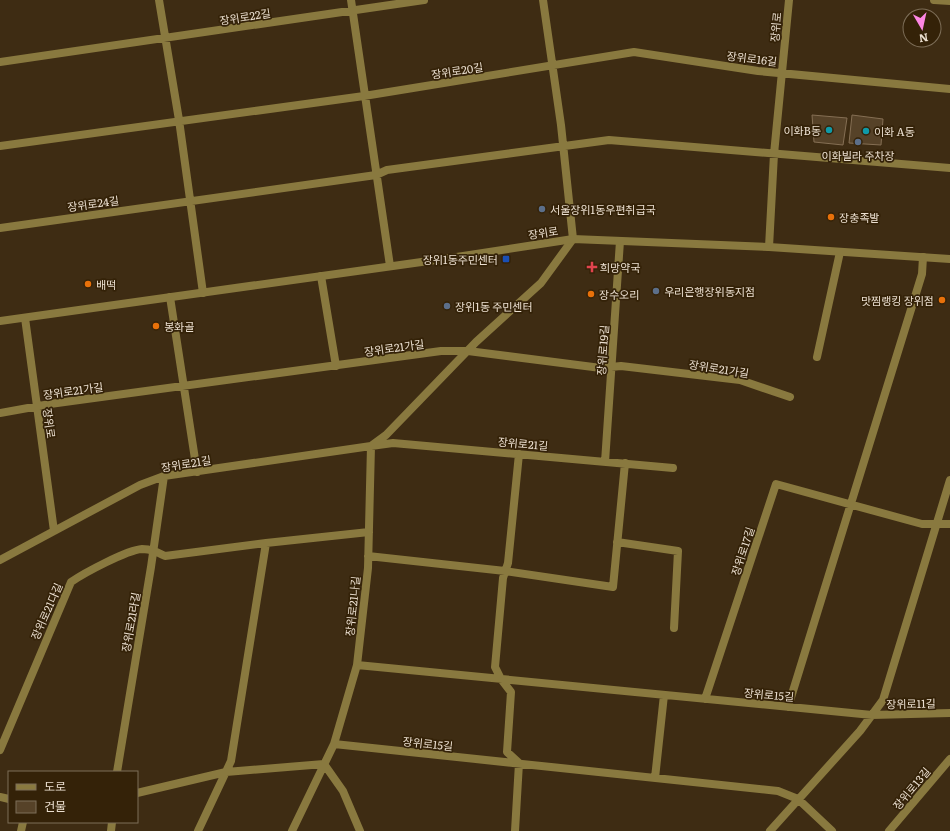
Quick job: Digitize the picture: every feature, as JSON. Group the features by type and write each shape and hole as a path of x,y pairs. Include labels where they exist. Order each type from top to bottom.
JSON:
{"street":[{"path":"159,0 179,120 203,292"},
{"path":"351,0 390,266"},
{"path":"352,10 424,0"},
{"path":"543,0 563,145 573,239"},
{"name":"장위로","path":"770,247 774,154 789,0"},
{"path":"934,0 950,1"},
{"name":"장위로22길","path":"165,39 352,10"},
{"path":"0,62 165,39"},
{"name":"장위로16길","path":"553,67 634,52 782,72 950,88"},
{"name":"장위로20길","path":"364,96 553,67"},
{"path":"0,146 179,120 364,96"},
{"path":"190,200 376,175 387,170 563,145 609,140 950,168"},
{"name":"장위로24길","path":"0,228 190,200"},
{"name":"장위로","path":"0,321 573,239 770,247 950,259"},
{"name":"장위로21길","path":"371,446 386,435 468,351 541,283 573,239"},
{"name":"장위로19길","path":"605,462 620,241"},
{"path":"817,357 840,252"},
{"path":"788,707 922,274 923,257"},
{"path":"321,276 336,366"},
{"path":"170,297 197,472"},
{"name":"장위로","path":"25,318 54,531"},
{"name":"장위로21가길","path":"0,413 36,406 183,386 441,352 468,351 601,368 621,366 740,380 790,397"},
{"name":"장위로21길","path":"0,560 140,485 164,476 371,446 393,443 673,468"},
{"name":"장위로21나길","path":"292,831 334,744 357,665 368,556 371,446"},
{"path":"515,831 519,763 507,752 511,692 501,679 496,667 503,578 508,563 519,454"},
{"path":"368,556 506,571 613,586 625,463"},
{"name":"장위로21라길","path":"117,771 164,476"},
{"path":"770,831 860,731 883,700 950,480"},
{"name":"장위로17길","path":"705,699 776,484 851,505"},
{"path":"851,505 922,524 950,524"},
{"name":"장위로21다길","path":"0,750 71,582 88,571 140,549 153,550 165,556 369,532"},
{"path":"617,542 678,551 674,628"},
{"path":"198,831 231,761 266,543"},
{"name":"장위로15길","path":"357,665 872,714"},
{"path":"655,778 664,695"},
{"name":"장위로11길","path":"872,714 950,713"},
{"name":"장위로15길","path":"334,744 778,791 798,800 832,831"},
{"name":"장위로13길","path":"889,831 950,759"},
{"path":"138,793 226,772 324,764 343,791 360,831"}],"building":[{"name":"이화B동","path":"812,115 847,118 843,145 814,142"},
{"name":"이화 A동","path":"852,115 883,119 881,145 849,143"}],"place":[{"name":"이화B동","path":"829,130"},
{"name":"이화 A동","path":"866,131"},
{"name":"이화빌라 주차장","path":"858,142"},
{"name":"서울장위1동우편취급국","path":"542,209"},
{"name":"장충족발","path":"831,217"},
{"name":"장위1동주민센터","path":"506,259"},
{"name":"희망약국","path":"592,267"},
{"name":"배떡","path":"88,284"},
{"name":"우리은행장위동지점","path":"656,291"},
{"name":"장수오리","path":"591,294"},
{"name":"맛찜랭킹 장위점","path":"942,300"},
{"name":"장위1동 주민센터","path":"447,306"},
{"name":"봉화골","path":"156,326"}]}
